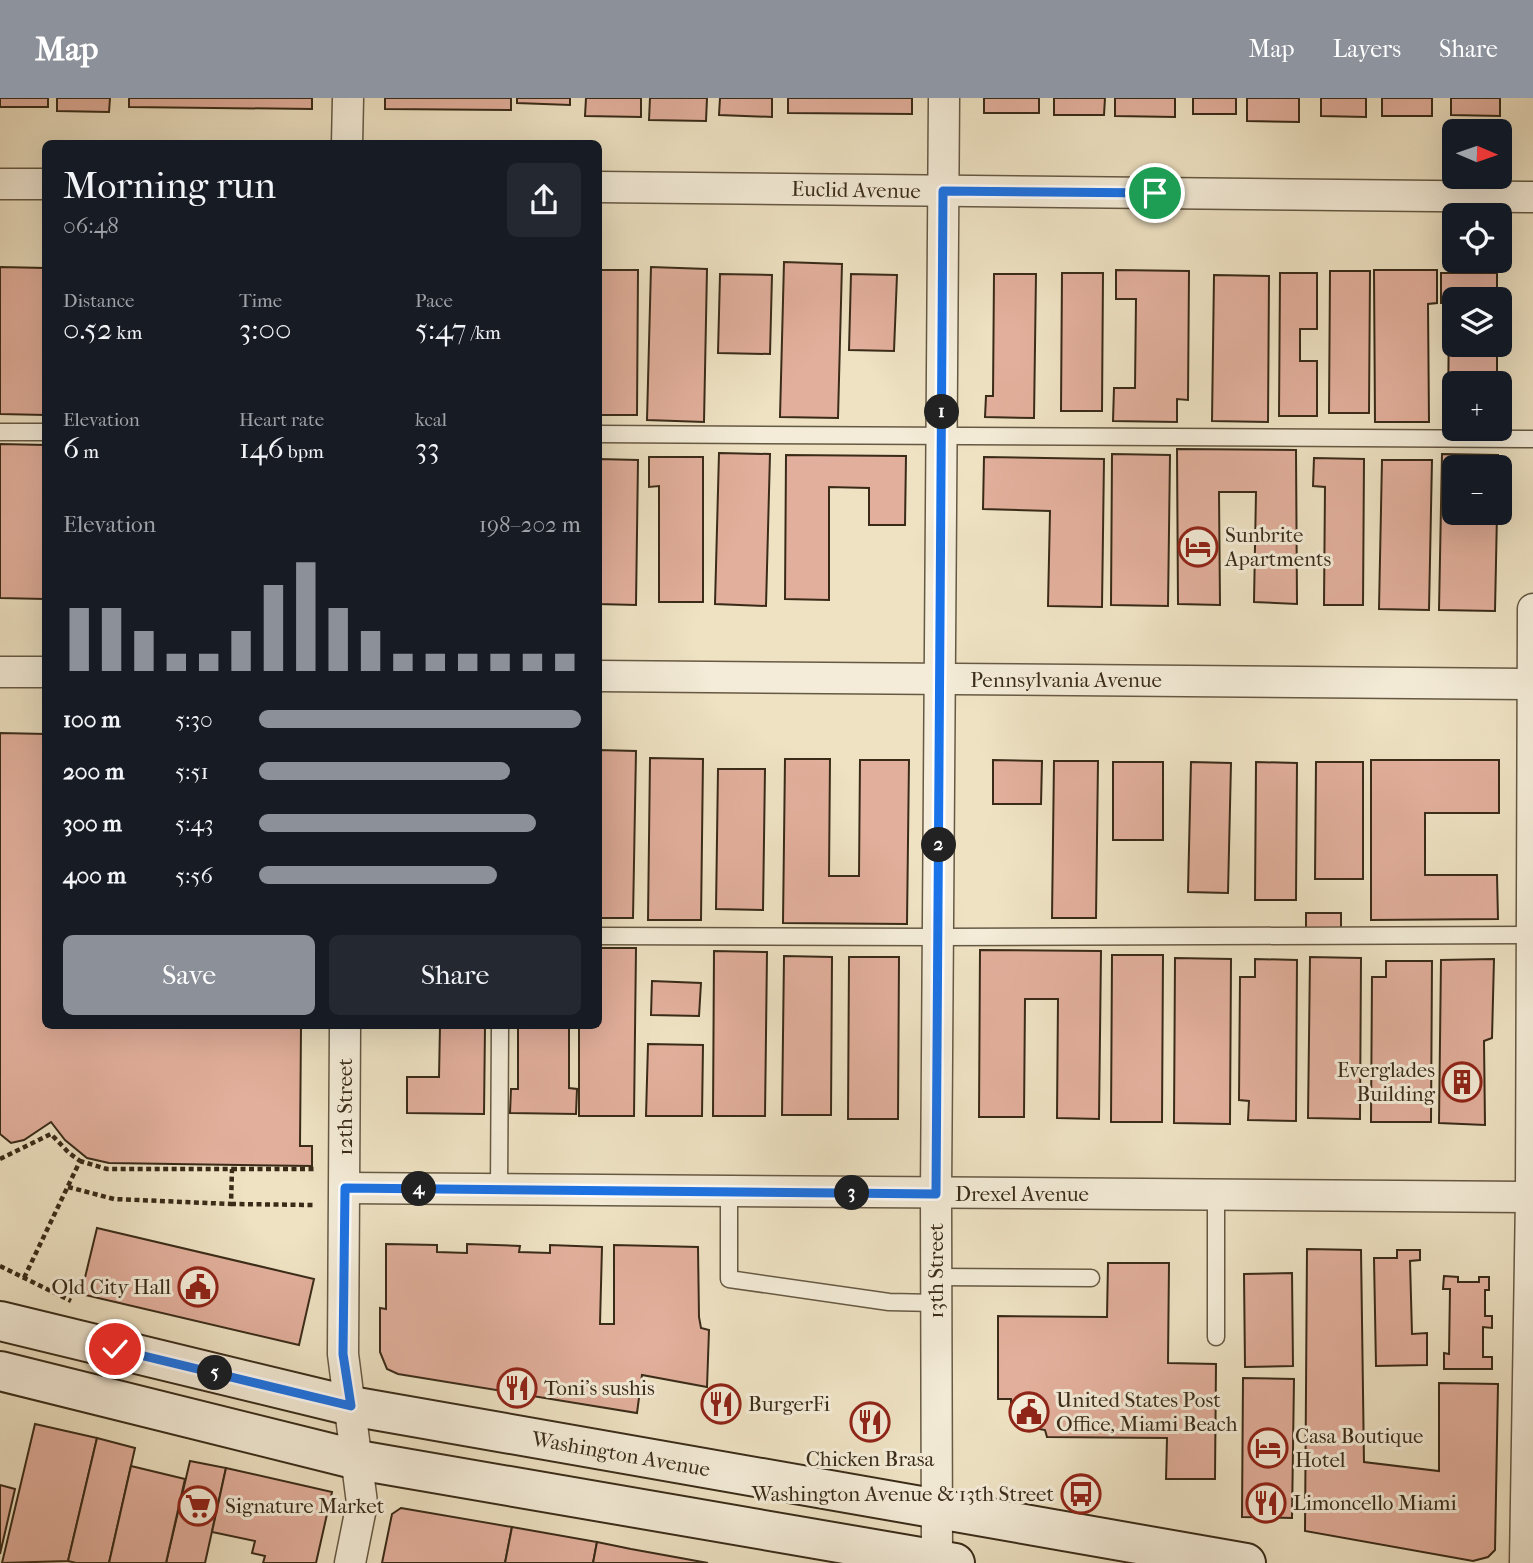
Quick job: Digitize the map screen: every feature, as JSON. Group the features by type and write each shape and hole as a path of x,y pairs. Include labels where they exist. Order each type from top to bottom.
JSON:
{"main road":[{"name":"Washington Avenue","path":"0,1321 351,1406 1246,1563"},
{"path":"0,1371 358,1460 943,1562"}],"street":[{"path":"348,98 348,140"},
{"name":"13th Street","path":"943,1562 936,1509 936,1194 944,98"},
{"path":"0,184 42,184"},
{"name":"Euclid Avenue","path":"602,187 1533,197"},
{"path":"1525,1563 1531,1345 1530,935 1533,608"},
{"path":"0,671 42,672"},
{"name":"Pennsylvania Avenue","path":"602,676 1533,684"},
{"name":"12th Street","path":"345,1029 343,1354 362,1503 350,1563"},
{"name":"Drexel Avenue","path":"345,1188 1531,1197"}],"lane":[{"path":"0,432 42,432"},
{"path":"602,434 942,438 1533,439"},
{"path":"602,936 1530,935"},
{"path":"499,1029 499,1190"},
{"path":"729,1192 729,1279 889,1302 936,1290 1091,1278"},
{"path":"1216,1195 1216,1337"}],"path":[{"path":"0,1158 51,1134 80,1161 107,1169 316,1169"},
{"path":"23,1280 80,1161"},
{"path":"231,1204 232,1170"},
{"path":"68,1187 114,1199 316,1205"},
{"path":"0,1266 23,1280 73,1302"}],"building":[{"path":"0,98 48,98 48,107 0,107"},
{"path":"57,98 110,98 109,112 57,111"},
{"path":"129,98 312,98 312,109 129,107"},
{"path":"385,98 511,98 511,110 385,109"},
{"path":"517,98 570,98 570,105 517,103"},
{"path":"586,98 641,98 641,117 585,116"},
{"path":"650,98 707,98 706,121 649,120"},
{"path":"720,98 772,98 772,117 719,115"},
{"path":"788,98 912,98 912,114 788,113"},
{"path":"984,98 1039,98 1039,113 984,113"},
{"path":"1054,98 1105,98 1104,115 1054,115"},
{"path":"1115,98 1175,98 1175,117 1115,116"},
{"path":"1193,98 1236,98 1236,114 1193,114"},
{"path":"1247,98 1299,98 1299,122 1247,121"},
{"path":"1321,98 1366,98 1366,117 1321,116"},
{"path":"1382,98 1432,98 1432,116 1382,116"},
{"path":"1451,98 1500,98 1500,116 1451,115"},
{"path":"784,262 842,264 838,418 780,417"},
{"path":"0,267 42,268 42,415 0,414"},
{"path":"651,267 707,269 704,422 647,420"},
{"path":"602,270 638,270 637,415 602,415"},
{"path":"1116,270 1189,271 1188,400 1177,399 1177,422 1113,421 1114,388 1135,388 1136,299 1116,299"},
{"path":"1374,270 1437,270 1437,303 1428,304 1429,422 1375,422"},
{"path":"1330,271 1370,271 1369,413 1329,413"},
{"path":"1062,273 1103,273 1102,411 1061,411"},
{"path":"1280,273 1317,273 1317,329 1300,329 1300,361 1317,361 1317,416 1279,416"},
{"path":"1441,273 1497,273 1497,287 1442,287 1441,303"},
{"path":"720,274 772,275 770,354 718,353"},
{"path":"851,274 897,275 894,351 849,350"},
{"path":"994,274 1036,274 1034,418 985,417 986,396 993,396"},
{"path":"1214,275 1269,276 1268,422 1212,421"},
{"path":"1449,357 1497,357 1497,371 1448,371"},
{"path":"0,444 42,445 42,599 0,598"},
{"name":"Sunbrite Apartments","path":"1177,449 1296,450 1297,604 1254,602 1256,492 1219,492 1220,605 1178,604"},
{"path":"719,453 770,454 766,606 715,604"},
{"path":"1112,454 1170,455 1168,606 1111,605"},
{"path":"1442,454 1498,455 1442,455 1442,525 1497,525 1495,611 1439,610"},
{"path":"786,455 906,456 905,525 869,525 869,488 829,487 829,600 785,599"},
{"path":"649,457 703,457 703,602 659,602 659,486 649,487"},
{"path":"984,457 1104,459 1102,607 1048,606 1050,511 983,509"},
{"path":"1314,458 1364,459 1363,605 1324,605 1325,487 1313,486"},
{"path":"602,459 638,460 636,605 602,604"},
{"path":"1382,460 1432,460 1429,610 1379,609"},
{"path":"0,733 42,734 42,1029 301,1029 300,1146 312,1146 312,1166 109,1163 87,1158 65,1140 51,1122 24,1140 11,1143 0,1134"},
{"path":"602,750 636,751 633,918 602,918"},
{"path":"650,758 703,759 701,920 648,920"},
{"path":"785,759 830,759 829,876 859,876 860,760 909,760 907,924 783,923"},
{"path":"993,760 1042,761 1041,804 993,804"},
{"path":"1371,760 1499,760 1499,813 1425,813 1425,875 1497,875 1498,919 1371,920"},
{"path":"1054,761 1098,761 1096,918 1052,918"},
{"path":"1113,762 1163,762 1163,840 1113,840"},
{"path":"1191,762 1231,763 1228,893 1188,892"},
{"path":"1256,762 1297,763 1296,900 1255,900"},
{"path":"1316,762 1363,762 1363,879 1315,879"},
{"path":"718,769 765,769 763,910 716,909"},
{"path":"1306,913 1341,913 1341,929 1306,929"},
{"path":"602,948 636,948 634,1116 579,1116 579,1029 602,1029"},
{"path":"980,950 1101,951 1099,1119 1057,1118 1058,999 1025,999 1024,1117 979,1117"},
{"path":"714,951 767,952 765,1116 713,1116"},
{"path":"1112,955 1163,955 1162,1122 1111,1122"},
{"path":"784,956 832,957 831,1115 782,1115"},
{"path":"849,957 899,957 898,1119 848,1119"},
{"path":"1310,957 1361,958 1360,1119 1308,1118"},
{"path":"1175,958 1231,959 1230,1124 1174,1123"},
{"path":"1255,959 1297,960 1296,1121 1248,1120 1249,1101 1239,1100 1240,977 1255,977"},
{"name":"Everglades Building","path":"1494,959 1492,1038 1484,1041 1485,1125 1439,1123 1441,960"},
{"path":"1386,961 1432,961 1431,1122 1371,1122 1372,977 1386,977"},
{"path":"652,981 701,983 699,1016 651,1015"},
{"path":"440,1029 485,1029 484,1114 407,1113 407,1077 439,1077"},
{"path":"518,1029 569,1029 569,1088 577,1089 576,1114 510,1113 511,1089 518,1089"},
{"path":"648,1044 703,1045 702,1116 646,1116"},
{"name":"Old City Hall","path":"97,1228 314,1279 299,1345 81,1294"},
{"path":"386,1244 437,1245 437,1252 467,1253 467,1244 520,1246 519,1252 550,1253 550,1245 602,1247 600,1324 614,1324 614,1245 698,1247 699,1317 701,1328 709,1330 707,1387 642,1375 637,1413 398,1374 387,1369 380,1352 380,1308 386,1309"},
{"path":"1307,1249 1361,1250 1364,1462 1439,1471 1439,1383 1498,1384 1495,1550 1488,1557 1473,1561 1305,1531"},
{"path":"1397,1250 1420,1250 1420,1260 1410,1261 1412,1334 1427,1333 1427,1365 1376,1366 1374,1258 1397,1258"},
{"path":"1108,1263 1169,1263 1168,1363 1216,1364 1215,1479 1166,1479 1167,1438 1047,1437 1045,1430 1023,1426 1011,1408 1011,1399 998,1399 998,1316 1107,1317"},
{"path":"1292,1273 1293,1366 1245,1367 1244,1274"},
{"path":"1444,1276 1458,1277 1458,1282 1479,1282 1479,1277 1489,1277 1489,1290 1485,1290 1485,1316 1492,1316 1492,1328 1483,1327 1483,1357 1492,1357 1492,1369 1444,1369 1444,1353 1449,1354 1450,1289 1443,1289"},
{"name":"Casa Boutique Hotel","path":"1243,1378 1294,1379 1292,1518 1242,1517"},
{"path":"35,1424 97,1438 68,1561 2,1563"},
{"path":"97,1438 135,1448 109,1563 76,1563 68,1561"},
{"name":"Signature Market","path":"190,1461 226,1468 205,1563 166,1563"},
{"path":"131,1466 185,1479 166,1563 109,1563"},
{"path":"226,1468 332,1492 316,1563 263,1563 265,1556 252,1553 255,1541 212,1532"},
{"path":"0,1485 15,1489 0,1554"},
{"path":"401,1508 512,1527 505,1563 382,1563 392,1514"},
{"path":"512,1527 597,1542 593,1563 505,1563"},
{"path":"597,1542 631,1549 708,1563 593,1563"}],"place":[{"name":"Sunbrite Apartments","path":"1198,547"},
{"name":"Everglades Building","path":"1462,1082"},
{"name":"Old City Hall","path":"198,1287"},
{"name":"Toni’s sushis","path":"517,1388"},
{"name":"BurgerFi","path":"721,1404"},
{"name":"United States Post Office, Miami Beach","path":"1029,1412"},
{"name":"Chicken Brasa","path":"870,1422"},
{"name":"Casa Boutique Hotel","path":"1268,1448"},
{"name":"Washington Avenue & 13th Street","path":"1081,1494"},
{"name":"Limoncello Miami","path":"1266,1503"},
{"name":"Signature Market","path":"198,1506"}],"route":[{"path":"115,1349 351,1406 343,1354 345,1188 936,1194 943,191 1155,193"}]}
